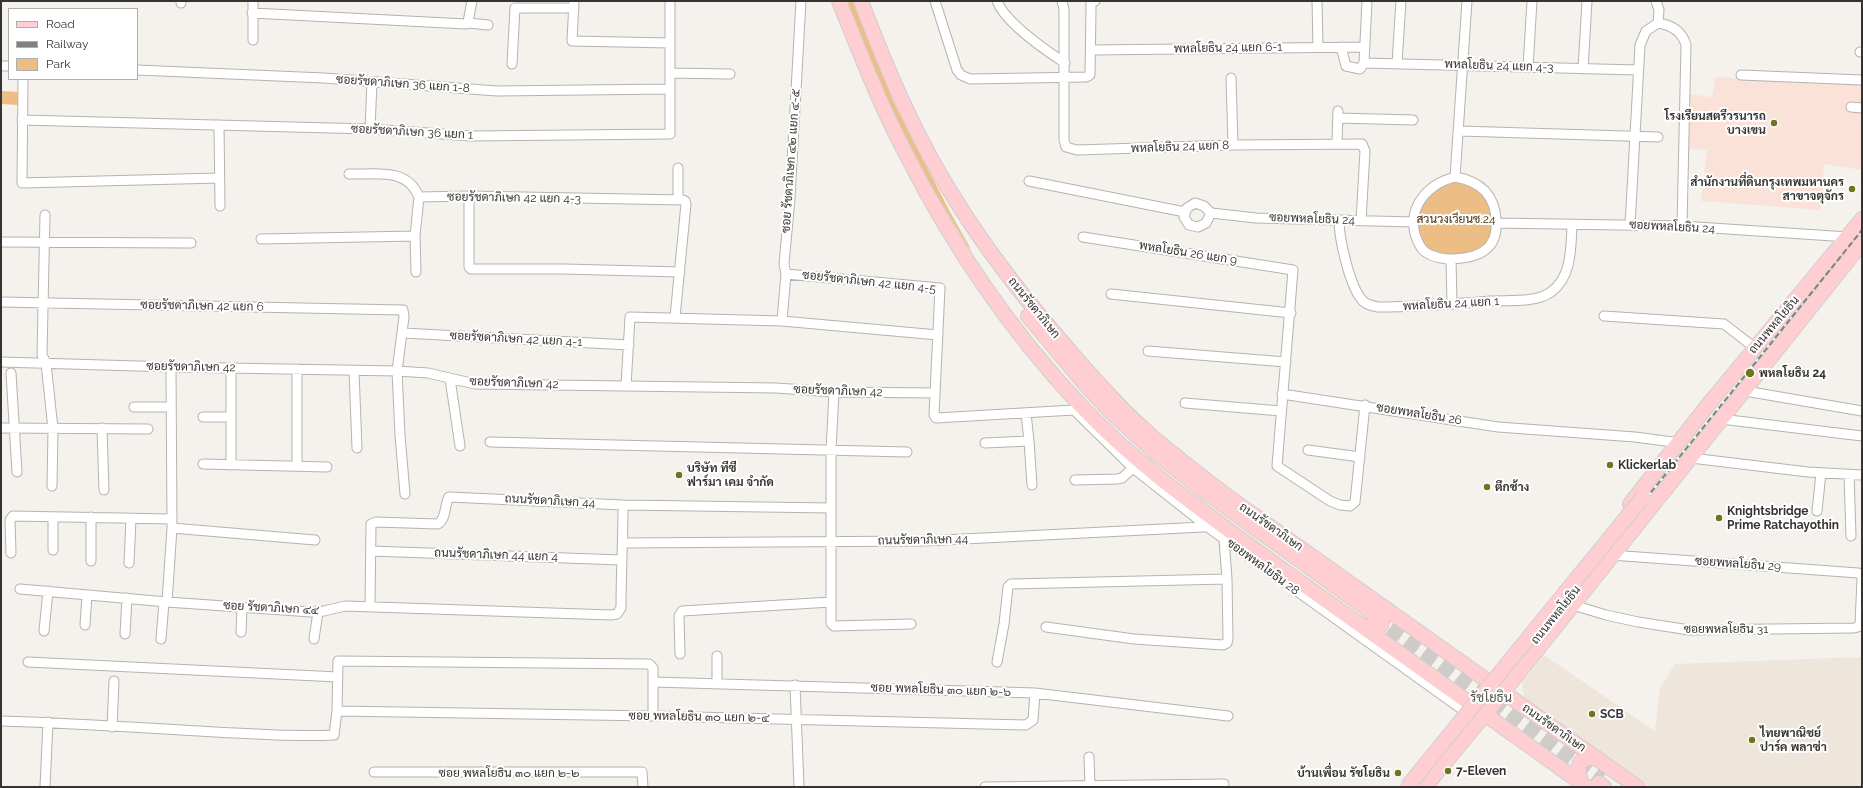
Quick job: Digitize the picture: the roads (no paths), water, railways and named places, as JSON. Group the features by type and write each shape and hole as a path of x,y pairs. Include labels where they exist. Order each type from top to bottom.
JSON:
{"main road":[{"name":"ถนนรัชดาภิเษก","path":"839,1 884,109 905,153 941,219 971,267 1002,312 1077,408 1224,533 1486,680 1638,787"},
{"name":"ถนนรัชดาภิเษก","path":"861,1 906,109 960,207 1036,312 1086,370 1126,413 1171,453 1227,496 1370,616 1466,706 1485,714 1595,783 1621,787"},
{"name":"ถนนรัชดาภิเษก","path":"941,219 1065,376 1110,423 1164,472 1199,500 1370,616"},
{"name":"ถนนพหลโยธิน","path":"1400,787 1677,447 1755,348 1862,219"},
{"path":"1848,237 1862,244"},
{"name":"ถนนพหลโยธิน","path":"1425,787 1532,656 1862,244"},
{"name":"ถนนพหลโยธิน","path":"1417,787 1646,499 1669,464 1677,447"},
{"name":"ถนนพหลโยธิน","path":"1407,787 1646,499 1680,463 1695,453"},
{"path":"1516,643 1524,654 1532,656"},
{"path":"1425,756 1437,760 1441,767"},
{"path":"1595,783 1578,768 1581,761 1586,758 1597,758"}],"street":[{"path":"253,1 253,40"},
{"path":"468,24 472,1"},
{"name":"ซอยรัชดาภิเษก 36 แยก 1","path":"22,120 370,129 471,136 670,134 670,1"},
{"name":"ซอย รัชดาภิเษก ๔๒ แยก ๔-๕","path":"782,321 786,274 784,264 790,198 801,1"},
{"path":"935,1 957,70 965,78 1086,77 1090,75 1093,2"},
{"path":"997,1 1004,15 1045,50 1065,63"},
{"name":"พหลโยธิน 24 แยก 8","path":"1062,1 1064,9 1065,63 1064,140 1066,146 1077,150 1233,145 1362,144 1365,147 1361,221"},
{"path":"1317,1 1318,47"},
{"path":"1364,61 1367,1"},
{"path":"1397,63 1402,1"},
{"path":"1456,176 1467,1"},
{"path":"1528,67 1532,1"},
{"path":"1583,69 1588,1"},
{"path":"1656,1 1659,10 1658,23"},
{"path":"512,64 515,8 574,4 572,41 670,43"},
{"path":"252,12 488,25"},
{"path":"1658,23 1677,30 1683,35 1686,45 1682,226"},
{"path":"1630,225 1638,70 1643,36 1646,31 1658,23"},
{"name":"พหลโยธิน 24 แยก 4-3","path":"1341,47 1344,60 1348,67 1360,69 1364,61 1464,66 1638,70"},
{"name":"พหลโยธิน 24 แยก 6-1","path":"1091,50 1364,47"},
{"name":"ซอยรัชดาภิเษก 36 แยก 1-8","path":"138,70 372,82 497,91 670,90"},
{"path":"670,73 730,74"},
{"path":"1741,75 1862,80"},
{"path":"1231,78 1233,145"},
{"path":"23,80 22,183 219,178"},
{"path":"370,129 372,82"},
{"path":"1851,106 1862,108"},
{"path":"1337,143 1338,114 1413,120"},
{"path":"219,125 220,206"},
{"path":"1459,131 1658,137"},
{"path":"675,317 686,204 685,201 678,200 678,168"},
{"path":"349,174 398,175 408,180 416,189 419,197 415,236 416,272"},
{"path":"1456,176 1472,182 1484,190 1491,202 1496,223 1492,242 1485,251 1466,257 1451,259 1434,257 1424,251 1418,238 1414,222 1417,208 1423,195 1436,183 1456,176"},
{"path":"1029,181 1185,212 1184,217 1189,225 1198,227 1206,223 1211,213"},
{"path":"469,196 469,267 471,270 564,269 680,272"},
{"name":"ซอยรัชดาภิเษก 42 แยก 4-3","path":"419,197 469,196 678,200"},
{"name":"ซอยพหลโยธิน 24","path":"1185,212 1187,208 1195,203 1204,206 1211,213 1256,218 1414,222"},
{"path":"45,215 42,355 46,363 53,429 52,486"},
{"name":"พหลโยธิน 24 แยก 1","path":"1339,220 1339,228 1350,275 1363,301 1368,305 1378,308 1533,298 1551,292 1558,285 1567,269 1571,253 1572,224"},
{"name":"ซอยพหลโยธิน 24","path":"1496,223 1682,226 1848,237"},
{"path":"261,239 415,236"},
{"name":"พหลโยธิน 26 แยก 9","path":"1082,237 1293,270 1291,313"},
{"path":"1,242 191,243"},
{"path":"1451,259 1452,304"},
{"name":"ซอยรัชดาภิเษก 42 แยก 4-5","path":"786,274 940,288 934,415 936,418 1026,413 1077,408"},
{"path":"1111,294 1291,313 1282,394 1277,466 1330,501 1340,505 1350,506 1355,502 1365,406"},
{"name":"ซอยรัชดาภิเษก 42 แยก 6","path":"1,302 403,310 403,333"},
{"path":"1604,316 1724,324 1755,348"},
{"path":"626,386 630,317 782,321 938,335"},
{"path":"403,333 397,371 405,494"},
{"name":"ซอยรัชดาภิเษก 42 แยก 4-1","path":"403,333 629,345"},
{"path":"1148,351 1286,362"},
{"name":"ซอยรัชดาภิเษก 42","path":"1,362 171,368 397,371 428,374 475,384 776,388 834,392 935,393"},
{"path":"161,639 166,602 172,524 171,368"},
{"path":"230,368 231,465"},
{"path":"297,466 298,369"},
{"path":"354,371 357,448"},
{"path":"11,373 13,428 17,472"},
{"path":"450,379 460,446"},
{"path":"1744,391 1862,411"},
{"path":"834,392 831,450 831,623 834,626 911,624"},
{"name":"ซอยพหลโยธิน 26","path":"1282,394 1498,427 1635,437 1677,447"},
{"path":"1185,403 1281,411"},
{"path":"134,407 171,407"},
{"name":"ซอยพหลโยธิน 28","path":"1077,408 1133,468 1209,528 1224,533 1466,706"},
{"path":"1026,413 1032,485"},
{"path":"203,417 231,417"},
{"path":"1721,419 1862,436"},
{"path":"1,428 148,429"},
{"path":"102,428 104,490"},
{"path":"986,443 1029,441"},
{"path":"490,442 907,452"},
{"path":"1308,450 1360,458"},
{"path":"1695,453 1821,473 1862,475"},
{"path":"203,464 327,467"},
{"path":"1075,480 1122,478 1133,468"},
{"path":"1817,510 1821,473"},
{"path":"1849,474 1851,536"},
{"name":"ถนนรัชดาภิเษก 44","path":"370,607 370,528 373,523 438,524 443,519 447,501 453,496 623,505 831,508"},
{"path":"621,560 624,543 623,505"},
{"path":"11,553 10,517 91,517 130,519 315,540"},
{"path":"53,517 53,550"},
{"path":"91,517 91,561"},
{"path":"129,563 130,519"},
{"name":"ถนนรัชดาภิเษก 44","path":"624,543 924,541 1209,528 1224,533"},
{"path":"1046,627 1134,639 1223,645 1228,639 1227,579 1224,533"},
{"name":"ถนนรัชดาภิเษก 44 แยก 4","path":"371,551 621,560"},
{"name":"ซอยพหลโยธิน 29","path":"1612,555 1858,573 1862,576"},
{"name":"ซอย รัชดาภิเษก ๔๔","path":"20,589 242,608 318,612 337,607 370,607 525,613 617,614 621,608 621,560"},
{"path":"997,662 1004,624 1008,587 1011,584 1227,579"},
{"path":"1861,604 1862,579"},
{"path":"44,631 48,591"},
{"path":"86,624 87,595"},
{"path":"125,634 127,598"},
{"path":"680,654 678,616 682,611 831,602"},
{"name":"ซอยพหลโยธิน 31","path":"1573,605 1606,615 1673,628 1735,630 1854,628 1858,627 1860,624 1861,604"},
{"path":"241,632 242,608"},
{"path":"314,639 318,612"},
{"path":"717,656 717,683"},
{"path":"1,721 48,722 112,727 301,736 334,735 337,711 338,661 650,664 653,668 653,716"},
{"path":"28,662 338,678"},
{"path":"112,727 114,681"},
{"name":"ซอย พหลโยธิน ๓๐ แยก ๒-๖","path":"653,682 1035,693 1228,716"},
{"path":"795,685 799,787"},
{"name":"ซอย พหลโยธิน ๓๐ แยก ๒-๔","path":"337,711 653,716 1026,725 1033,720 1035,693"},
{"path":"45,787 48,722"},
{"path":"1089,757 1090,785"},
{"name":"ซอย พหลโยธิน ๓๐ แยก ๒-๒","path":"374,772 643,772 643,787"},
{"path":"985,787 1224,784"}],"tunnel":[{"path":"1374,614 1605,775"},
{"path":"1368,622 1599,783"}],"railway":[{"path":"1414,787 1862,230"}],"place":[{"name":"โรงเรียนสตรีวรนารถ บางเขน","path":"1774,123"},
{"name":"สำนักงานที่ดินกรุงเทพมหานคร สาขาจตุจักร","path":"1852,189"},
{"name":"พหลโยธิน 24","path":"1750,373"},
{"name":"Klickerlab","path":"1610,465"},
{"name":"บริษัท ทีซี ฟาร์มา เคม จำกัด","path":"679,475"},
{"name":"ตึกช้าง","path":"1487,487"},
{"name":"Knightsbridge Prime Ratchayothin","path":"1719,518"},
{"name":"SCB","path":"1592,714"},
{"name":"ไทยพาณิชย์ ปาร์ค พลาซ่า","path":"1752,740"},
{"name":"7-Eleven","path":"1448,771"},
{"name":"บ้านเพื่อน รัชโยธิน","path":"1398,773"}],"district":[{"name":"รัชโยธิน","path":"1491,698"}],"park label":[{"name":"สวนวงเวียนซ.24","path":"1456,219"}]}
